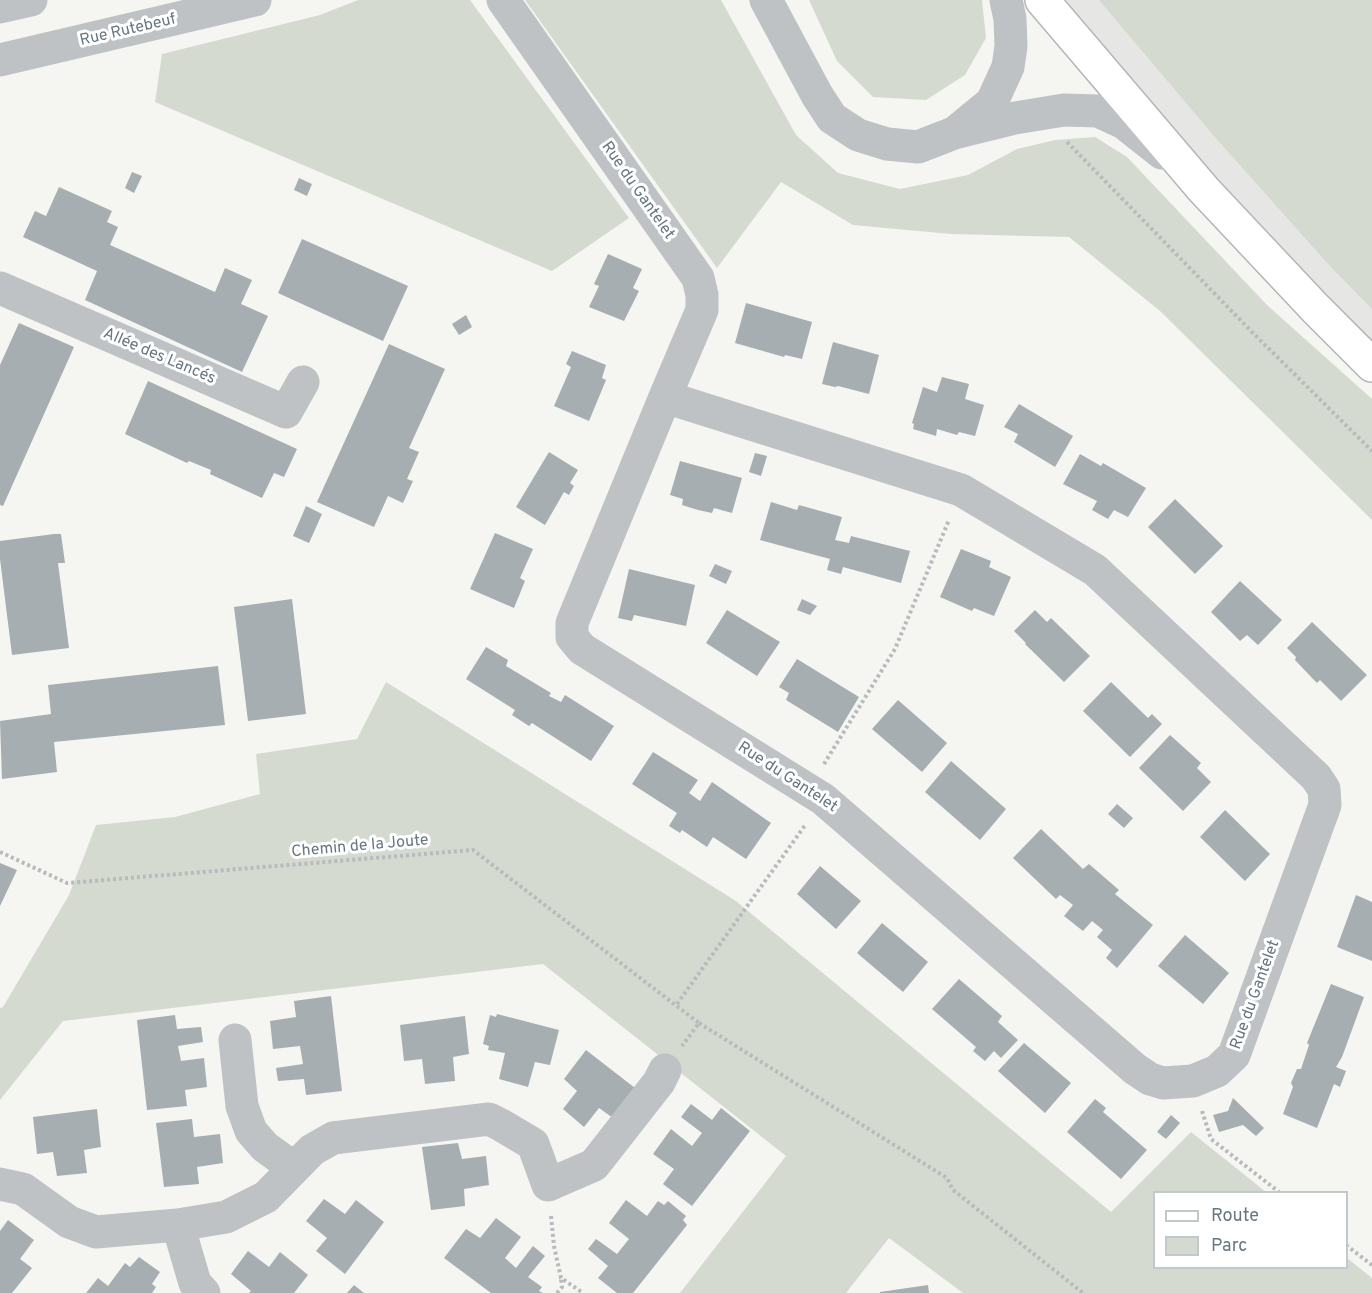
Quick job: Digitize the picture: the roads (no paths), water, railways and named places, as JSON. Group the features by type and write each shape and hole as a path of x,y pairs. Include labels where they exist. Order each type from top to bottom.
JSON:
{"main road":[{"path":"1042,0 1204,189 1316,309 1372,365"}],"street":[{"path":"0,7 31,0"},
{"name":"Rue Rutebeuf","path":"0,60 255,0"},
{"name":"Rue du Gantelet","path":"503,0 698,278 702,310 664,397 572,623 572,637 582,649 816,794 1135,1069 1150,1079 1163,1083 1193,1081 1217,1071 1234,1055 1325,805 1324,789 1316,777 1095,570 961,490 664,397"},
{"path":"766,0 817,95 832,118 858,135 887,144 918,147 954,133 1015,118 1064,110 1098,111 1124,123 1146,138 1204,189"},
{"path":"954,133 992,102 1008,68 1011,46 1010,19 1006,0"},
{"name":"Allée des Lancés","path":"0,288 286,412 303,382"},
{"path":"235,1040 242,1106 250,1131 265,1147 294,1168"},
{"path":"0,1184 23,1189 69,1222 96,1232 178,1225 226,1217 266,1197 312,1150 333,1138 489,1119 533,1144 548,1185 594,1166 659,1082 664,1070"},
{"path":"178,1225 193,1290"}]}
